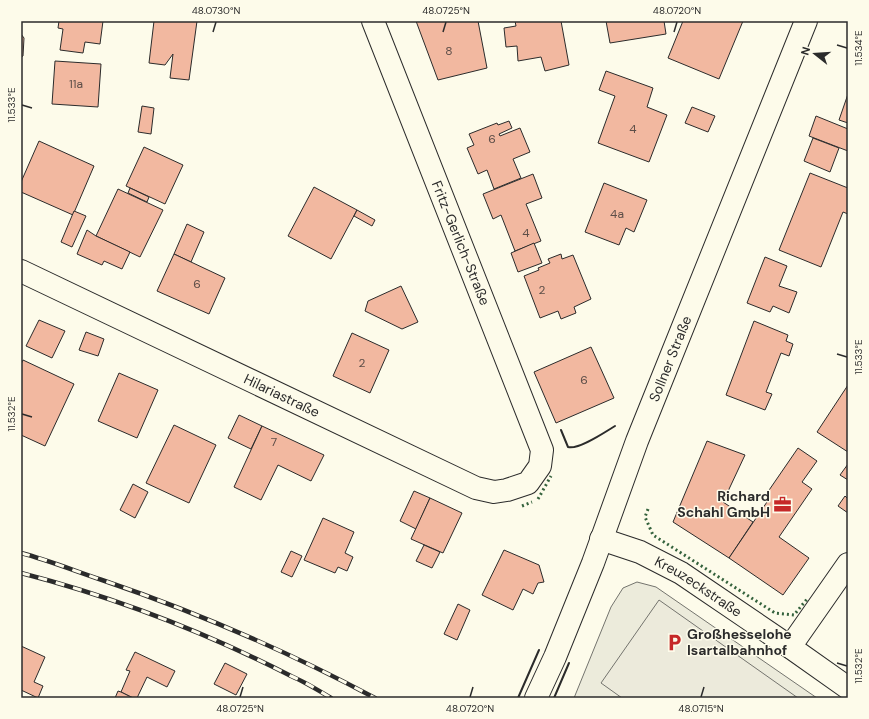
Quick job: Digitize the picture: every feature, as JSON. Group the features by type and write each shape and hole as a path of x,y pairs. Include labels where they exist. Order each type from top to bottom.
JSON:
{"street":[{"name":"Fritz-Gerlich-Straße","path":"373,21 534,427 542,450 540,466"},
{"name":"Sollner Straße","path":"536,698 555,657 592,563 637,441 806,21"},
{"name":"Hilariastraße","path":"21,271 476,488 494,492 507,490 528,483 540,466"},
{"name":"Kreuzeckstraße","path":"601,539 640,552 681,573 848,688"},
{"path":"790,647 848,564"}],"shaded area":[{"name":"Großhesselohe Isartalbahnhof","path":"637,582 656,587 817,698 574,698 611,607 623,588"},
{"name":"Großhesselohe Isartalbahnhof","path":"659,600 798,698 622,698 601,683"}],"building":[{"path":"59,21 103,21 100,44 85,42 83,53 60,50 63,29 58,28"},
{"path":"154,21 197,21 189,80 170,78 173,54 165,65 149,63"},
{"path":"416,21 478,21 487,68 438,80"},
{"path":"515,21 561,21 569,65 545,71 541,57 518,61 517,46 506,47 504,28 516,26"},
{"path":"606,21 664,21 666,34 610,43"},
{"path":"683,21 743,21 719,79 668,58"},
{"path":"21,34 24,38 23,56 21,57"},
{"path":"55,61 101,64 98,107 52,104"},
{"path":"606,71 653,88 647,107 667,115 649,162 598,143 615,96 599,90"},
{"path":"848,94 848,123 839,120"},
{"path":"142,106 154,108 151,134 138,132"},
{"path":"692,107 715,116 708,132 685,123"},
{"path":"816,116 848,129 848,151 809,136"},
{"path":"509,121 512,128 499,134 500,136 520,128 530,152 513,159 521,178 494,189 487,170 478,174 467,148 474,145 469,134 497,123 498,125"},
{"path":"813,138 839,148 830,172 804,161"},
{"path":"39,141 94,166 73,215 21,192 21,182"},
{"path":"144,147 183,165 165,204 126,186"},
{"path":"810,173 848,188 848,214 843,212 821,267 779,250"},
{"path":"533,174 542,198 526,204 541,241 515,251 501,215 493,219 483,194"},
{"path":"604,183 647,200 634,232 626,228 619,245 585,232"},
{"path":"314,187 357,210 331,259 288,236"},
{"path":"130,188 149,197 147,202 128,193"},
{"path":"118,189 163,210 140,257 96,236"},
{"path":"357,210 375,220 372,226 354,216"},
{"path":"74,211 86,216 72,247 61,242"},
{"path":"187,224 204,232 191,262 174,254"},
{"path":"87,230 96,236 130,252 122,269 104,261 102,265 77,254"},
{"path":"534,243 542,263 518,272 511,253"},
{"path":"174,254 225,278 209,314 157,291"},
{"path":"561,254 562,259 573,255 591,299 574,307 576,313 561,319 558,311 540,318 524,276 539,270 538,268 550,263 548,259"},
{"path":"765,257 787,266 779,286 797,292 789,313 773,306 770,312 747,303"},
{"path":"401,286 418,322 402,329 365,311 368,301"},
{"path":"39,320 65,331 52,358 26,346"},
{"path":"754,321 788,335 786,341 793,344 789,356 781,353 766,392 772,394 765,410 726,395"},
{"path":"86,332 104,339 98,356 79,350"},
{"path":"352,333 389,350 370,393 333,376"},
{"path":"591,347 614,398 556,423 534,372"},
{"path":"23,360 74,384 45,446 21,435 21,364"},
{"path":"119,373 158,390 137,438 98,421"},
{"path":"848,385 848,452 817,432"},
{"path":"239,415 262,426 251,449 228,438"},
{"path":"174,425 216,445 189,503 146,483"},
{"path":"262,426 324,455 311,481 278,465 261,500 234,487"},
{"path":"707,441 745,455 723,502 753,522 729,558 673,522"},
{"path":"798,448 817,461 802,482 812,489 779,537 809,558 783,595 729,558 769,499 765,496"},
{"path":"848,464 848,480 840,475"},
{"path":"133,484 148,492 135,518 120,510"},
{"path":"414,491 430,498 416,529 400,521"},
{"path":"845,496 848,499 848,513 838,506"},
{"path":"430,498 462,513 443,553 411,539"},
{"path":"323,518 354,532 345,553 353,557 347,571 338,567 335,573 304,560"},
{"path":"424,545 440,552 432,568 416,561"},
{"path":"504,550 539,565 544,582 538,583 533,594 523,589 513,610 482,595"},
{"path":"291,551 302,556 292,577 281,572"},
{"path":"458,604 470,610 457,640 444,634"},
{"path":"21,646 45,657 34,682 43,686 38,698 21,690"},
{"path":"135,652 175,671 167,687 147,677 137,698 133,698 121,692 130,671 126,670"},
{"path":"225,663 247,674 236,695 214,684"},
{"path":"118,691 121,692 133,698 115,698"}],"railway":[{"path":"21,553 137,592 241,633 308,664 375,698"},
{"path":"21,573 90,593 192,630 259,660 306,683 331,698"}],"hedge":[{"path":"538,499 551,476"},
{"path":"522,506 532,502"},
{"path":"648,509 645,517 653,535 775,613 794,615 807,599"}],"wall":[{"path":"561,430 568,447 573,447 592,440 615,426"},
{"path":"518,698 539,650"},
{"path":"554,698 569,663"}],"place":[{"name":"Richard Schahl GmbH","path":"783,504"},
{"name":"Großhesselohe Isartalbahnhof","path":"674,642"}]}
